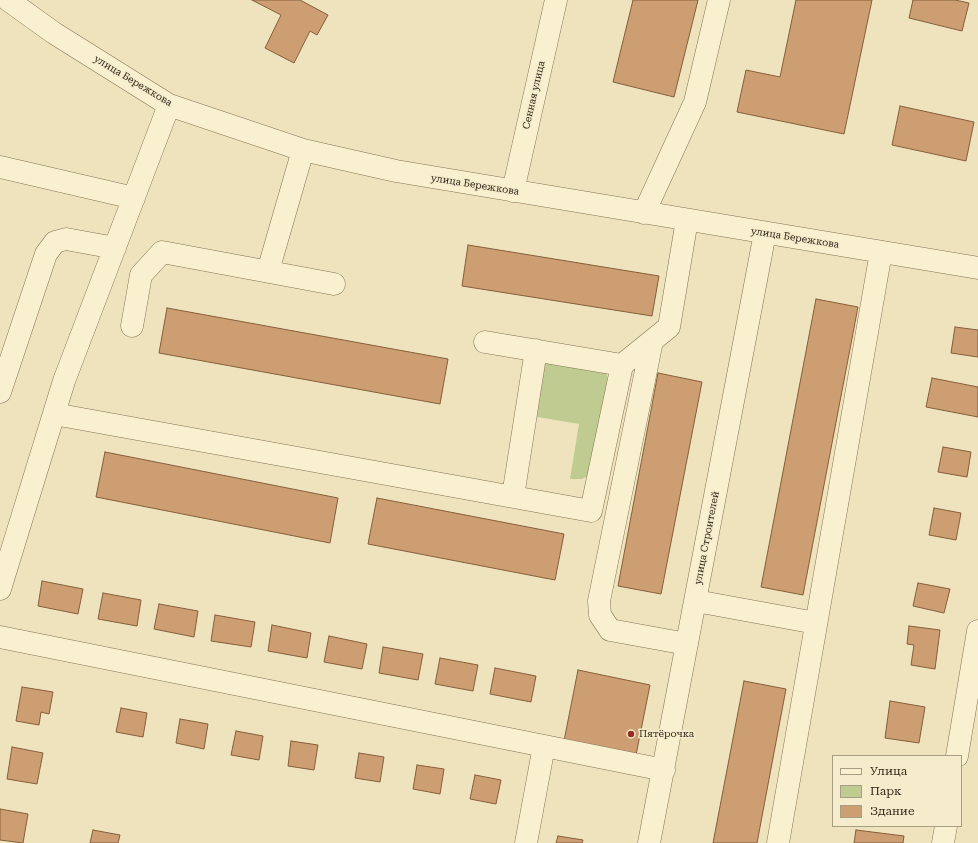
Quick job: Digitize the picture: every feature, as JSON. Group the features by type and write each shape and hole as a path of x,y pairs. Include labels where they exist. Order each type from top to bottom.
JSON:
{"street":[{"name":"улица Бережкова","path":"8,0 54,33 169,105 303,150 396,171 978,268"},
{"name":"Сенная улица","path":"513,191 556,0"},
{"path":"644,213 695,102 719,0"},
{"path":"0,589 64,382 169,105"},
{"path":"268,272 303,150"},
{"path":"0,167 134,198"},
{"path":"592,511 622,365 669,327 687,220"},
{"name":"улица Строителей","path":"649,843 765,233"},
{"path":"0,392 46,254 55,242 66,239 115,248"},
{"path":"132,326 141,275 162,252 334,284"},
{"path":"778,843 880,252"},
{"path":"652,341 599,601 600,615 610,630 687,644"},
{"path":"485,342 622,365"},
{"path":"513,496 536,350"},
{"path":"54,414 617,515"},
{"path":"696,601 816,623"},
{"path":"957,755 972,700 978,631"},
{"path":"0,637 664,770"},
{"path":"526,843 544,746"},
{"path":"943,843 946,827"}],"green space":[{"path":"545,359 604,369 607,374 607,382 590,468 588,476 582,479 570,479 579,424 532,416"}],"building":[{"path":"252,0 300,0 328,15 317,35 310,31 294,63 265,48 281,15"},
{"path":"633,0 698,0 674,97 613,82"},
{"path":"796,0 872,0 844,134 737,112 746,70 780,77"},
{"path":"913,0 955,0 969,3 962,31 909,18"},
{"path":"900,106 974,122 966,161 892,145"},
{"path":"468,245 659,276 652,316 462,286"},
{"path":"816,299 858,307 803,595 761,587"},
{"path":"167,308 448,359 440,404 159,353"},
{"path":"955,327 978,330 978,357 951,353"},
{"path":"658,373 702,382 661,594 618,586"},
{"path":"932,378 978,387 978,417 926,407"},
{"path":"943,447 971,452 967,477 938,472"},
{"path":"105,452 338,498 330,543 96,497"},
{"path":"377,498 564,534 555,580 368,544"},
{"path":"934,508 961,513 956,540 929,535"},
{"path":"42,581 83,589 78,614 38,606"},
{"path":"918,583 950,589 944,613 913,606"},
{"path":"103,593 141,600 137,626 98,619"},
{"path":"159,604 198,611 194,637 154,629"},
{"path":"215,615 255,622 251,647 211,641"},
{"path":"272,625 311,633 307,658 268,651"},
{"path":"909,626 940,630 935,669 911,665 914,645 907,644"},
{"path":"329,636 367,644 362,669 324,662"},
{"path":"383,647 423,654 418,680 379,673"},
{"path":"440,658 478,665 473,691 435,684"},
{"path":"495,668 536,676 531,702 490,694"},
{"path":"578,670 650,685 636,755 564,741"},
{"path":"744,681 786,689 757,843 713,843"},
{"path":"22,687 53,692 49,714 41,712 39,725 16,721"},
{"path":"890,701 925,707 919,743 885,738"},
{"path":"121,708 147,713 143,737 116,732"},
{"path":"180,719 208,724 204,749 176,743"},
{"path":"236,731 263,736 259,760 231,755"},
{"path":"291,741 318,745 314,770 288,766"},
{"path":"12,747 43,753 37,784 7,779"},
{"path":"359,753 384,757 380,782 355,778"},
{"path":"417,765 444,769 440,794 413,789"},
{"path":"475,775 501,780 496,804 470,799"},
{"path":"0,809 28,814 23,843 0,840"},
{"path":"93,830 120,835 118,843 90,843"},
{"path":"856,830 904,836 903,843 854,843"},
{"path":"558,836 583,840 582,843 556,843"}],"place":[{"name":"Пятёрочка","path":"631,734"}]}
